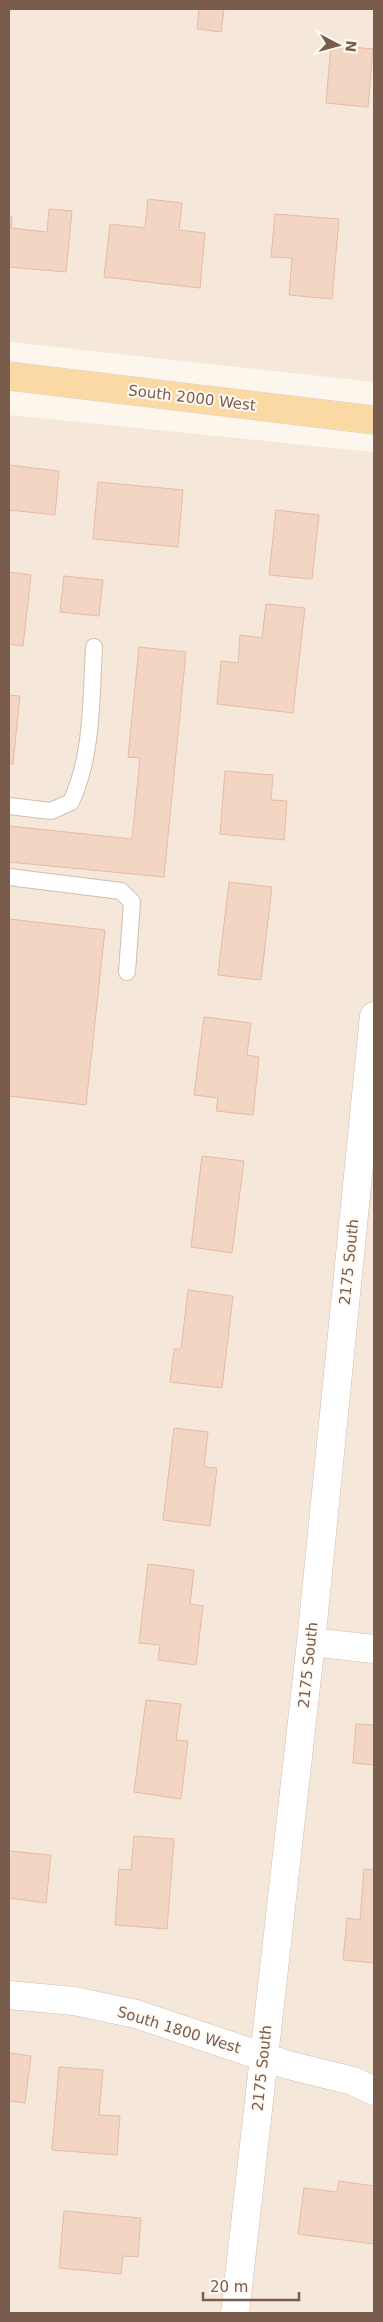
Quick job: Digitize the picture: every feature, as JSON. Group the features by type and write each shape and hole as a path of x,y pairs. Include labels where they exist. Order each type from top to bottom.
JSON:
{"main road":[{"name":"South 2000 West","path":"9,376 374,420"}],"street":[{"name":"2175 South","path":"236,2313 310,1642 364,1214 374,1016"},
{"path":"310,1642 374,1649"},
{"name":"South 1800 West","path":"9,1995 74,2001 136,2014 263,2057 353,2081 374,2091"}],"lane":[{"path":"9,806 51,811 71,802 79,784 87,747 94,647"},
{"path":"9,877 121,891 132,902 127,972"}],"shaded area":[{"path":"9,9 374,9 374,382 9,342"},
{"path":"9,415 374,452 374,2313 9,2313"}],"building":[{"path":"199,9 224,9 221,32 197,29"},
{"path":"331,45 373,49 368,107 326,103"},
{"path":"148,199 182,203 179,230 205,233 200,288 104,277 110,224 145,228"},
{"path":"49,209 72,211 66,272 9,267 9,217 12,217 11,228 47,232"},
{"path":"275,214 339,219 332,299 289,295 292,258 271,257"},
{"path":"9,465 59,471 55,515 10,510 9,518"},
{"path":"98,482 183,490 178,547 93,539"},
{"path":"276,510 319,515 312,579 269,575"},
{"path":"9,572 31,575 23,646 9,644"},
{"path":"64,576 103,580 99,616 60,612"},
{"path":"266,604 305,608 293,713 217,704 221,661 238,663 240,635 262,638"},
{"path":"139,647 186,652 164,877 9,862 9,826 132,839 140,758 128,757"},
{"path":"9,695 20,696 13,764 9,764"},
{"path":"225,771 273,775 271,800 287,801 284,840 220,834"},
{"path":"229,882 272,887 261,980 218,975"},
{"path":"9,919 105,930 86,1105 9,1096"},
{"path":"204,1017 251,1023 247,1055 259,1057 253,1115 216,1111 218,1098 194,1095"},
{"path":"202,1156 244,1161 232,1253 191,1247"},
{"path":"188,1290 233,1296 222,1388 170,1382 174,1349 181,1349"},
{"path":"174,1428 208,1432 204,1467 217,1468 210,1526 163,1520"},
{"path":"148,1564 194,1570 190,1604 203,1606 196,1665 158,1660 160,1645 139,1643"},
{"path":"146,1700 181,1704 176,1740 188,1741 181,1799 134,1792"},
{"path":"356,1724 374,1725 374,1765 353,1763"},
{"path":"134,1836 174,1839 167,1929 115,1925 119,1869 131,1870"},
{"path":"9,1851 51,1855 46,1903 9,1898"},
{"path":"364,1869 374,1870 374,1963 343,1960 347,1918 360,1920"},
{"path":"9,2053 31,2056 25,2103 9,2101"},
{"path":"59,2067 103,2070 99,2115 120,2116 117,2155 52,2150"},
{"path":"339,2181 374,2186 374,2244 298,2234 304,2188 337,2192"},
{"path":"64,2211 141,2218 138,2257 123,2256 121,2274 59,2268"}]}
